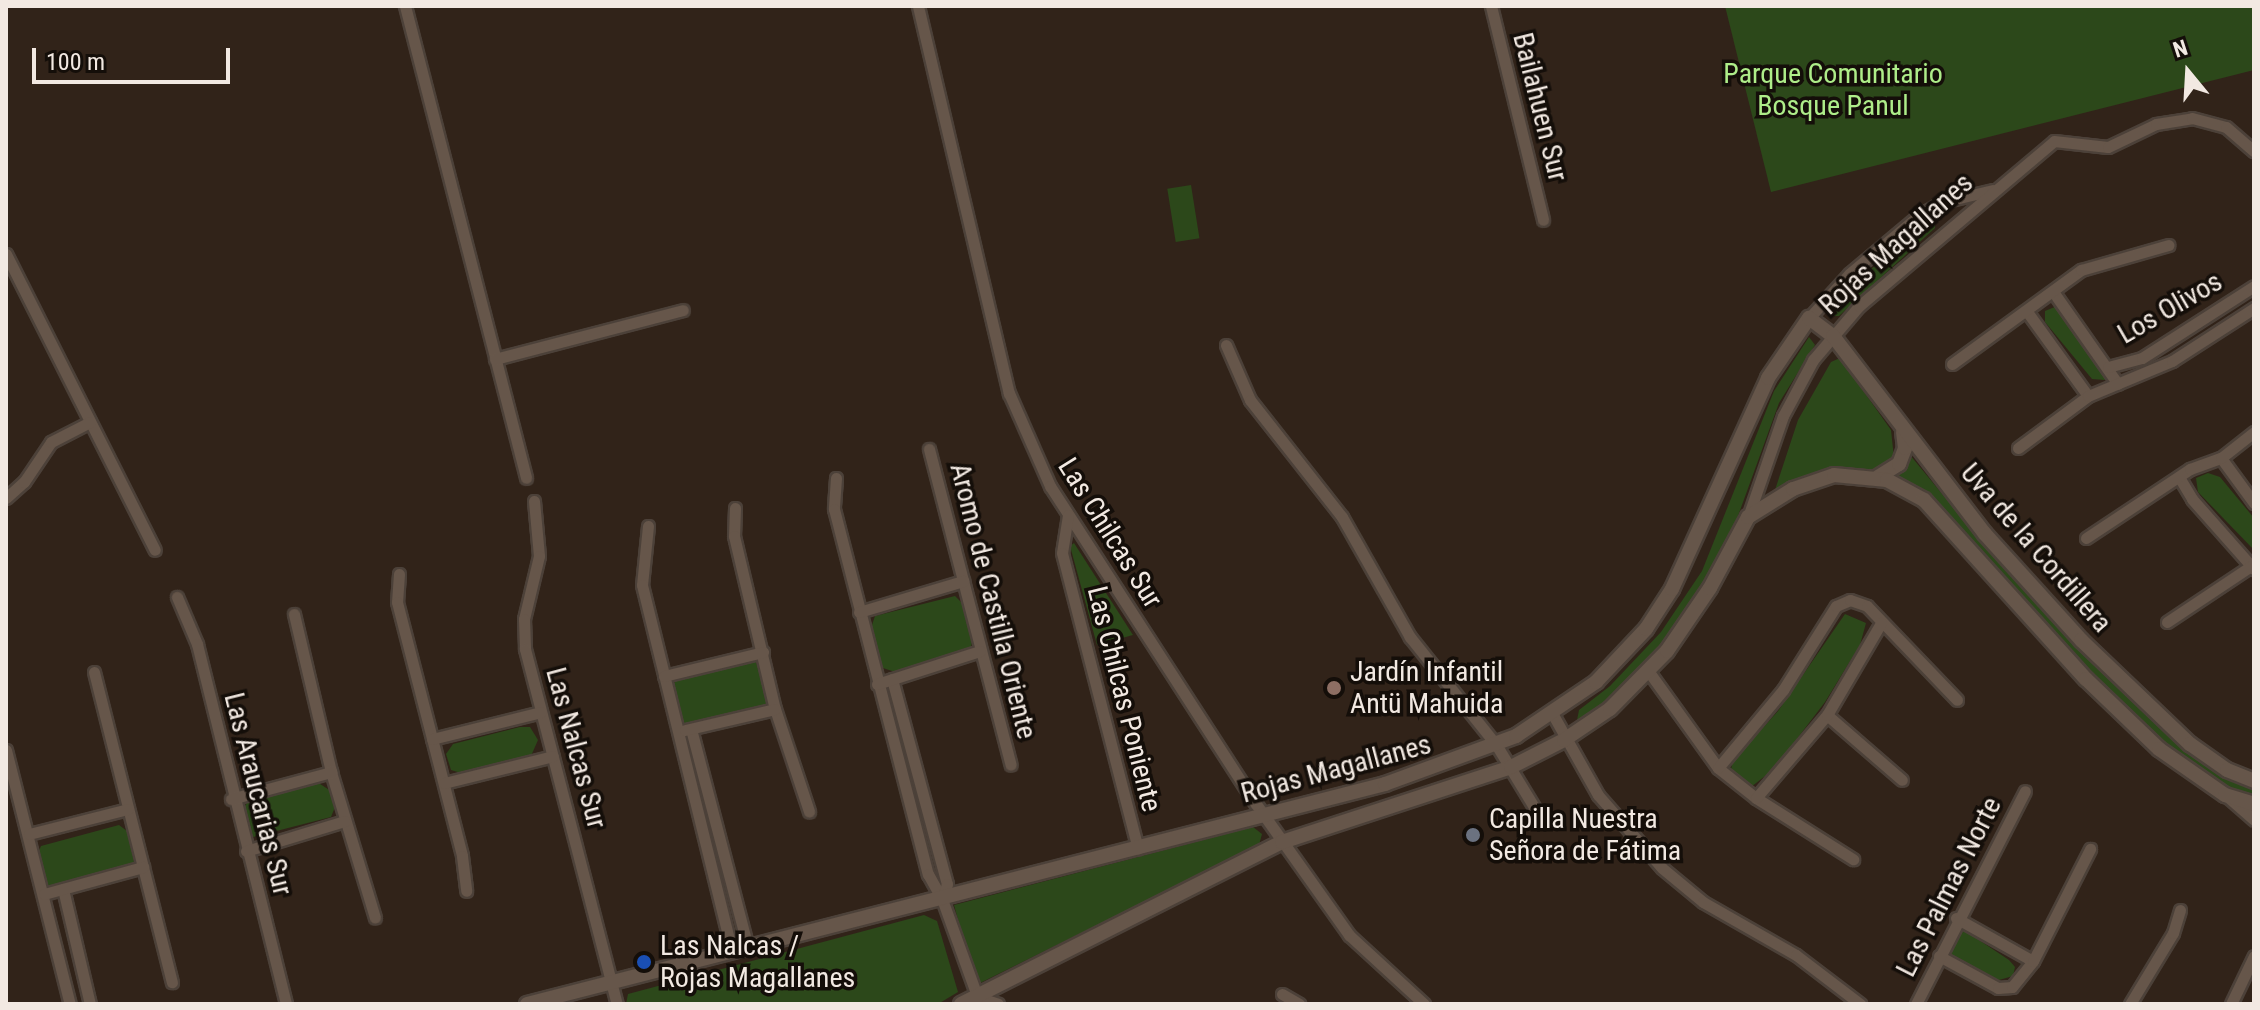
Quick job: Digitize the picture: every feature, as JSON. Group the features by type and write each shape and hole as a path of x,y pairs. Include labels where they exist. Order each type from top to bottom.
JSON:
{"street":[{"path":"405,6 526,478"},
{"name":"Las Chilcas Sur","path":"918,6 1009,393 1034,454 1068,515 1282,842 1349,935 1424,1004"},
{"name":"Bailahuen Sur","path":"1491,6 1543,220"},
{"name":"Rojas Magallanes","path":"961,1004 979,1001 1282,842 1511,767 1564,740 1610,709 1649,672 1710,588 1748,517 1783,416 1813,360 1859,306 2054,141 2070,139 2092,148 2108,147 2168,120 2192,118 2226,127 2254,151"},
{"name":"Rojas Magallanes","path":"527,1004 1264,816 1413,776 1497,746 1552,713 1615,664 1660,609 1762,390 1809,318 1849,274 1925,211 1942,202 1997,189"},
{"path":"1952,364 2094,265 2169,245"},
{"path":"6,254 155,550"},
{"name":"Los Olivos","path":"2108,367 2142,358 2254,286"},
{"path":"2054,293 2118,384"},
{"name":"Los Olivos","path":"2018,448 2088,396 2172,361 2254,308"},
{"path":"495,359 683,310"},
{"path":"2028,313 2088,396"},
{"name":"Uva de la Cordillera","path":"1809,318 1833,336 1903,430 2019,575 2081,640 2190,744 2227,770 2254,781"},
{"path":"1226,345 1250,400 1342,517 1438,678 1497,746 1542,820"},
{"path":"6,498 24,482 51,442 90,422"},
{"path":"1878,477 1893,471 1903,457 1903,430"},
{"path":"2086,538 2179,477 2221,458 2254,432"},
{"name":"Aromo de Castilla Oriente","path":"929,449 1011,765"},
{"path":"2221,458 2254,503"},
{"name":"Uva de la Cordillera","path":"1748,517 1820,478 1878,477 1924,500 2086,679 2159,749 2225,795 2254,820"},
{"path":"2167,622 2253,567 2192,499 2179,477"},
{"path":"836,478 834,509 932,888 942,899 979,1001 998,1004"},
{"name":"Las Nalcas Sur","path":"534,501 539,556 524,629 541,712 617,1004"},
{"path":"735,508 734,536 775,709 809,811"},
{"name":"Las Chilcas Poniente","path":"1068,515 1062,553 1138,848"},
{"path":"648,526 642,585 732,952"},
{"path":"399,574 397,602 444,783 466,891"},
{"path":"859,612 963,581"},
{"name":"Las Araucarias Sur","path":"177,597 197,644 231,799 286,1004"},
{"path":"1718,768 1783,690 1836,606 1858,601 1957,700"},
{"path":"294,614 331,772 375,918"},
{"path":"1756,798 1827,715 1881,623"},
{"path":"877,684 980,651"},
{"path":"664,676 763,652"},
{"path":"94,672 172,982"},
{"path":"1649,672 1718,768 1756,798 1853,859"},
{"path":"892,679 947,884 942,899"},
{"path":"677,732 775,709"},
{"path":"432,739 541,712"},
{"path":"1552,713 1564,740 1613,814 1675,881 1796,955 1860,1004"},
{"path":"1827,715 1902,780"},
{"path":"691,729 748,948"},
{"path":"6,750 70,1004"},
{"path":"444,783 553,756"},
{"path":"231,799 331,772"},
{"name":"Las Palmas Norte","path":"1916,1004 1956,918 2025,791"},
{"name":"Uva de la Cordillera","path":"2225,795 2254,804"},
{"path":"29,834 128,809"},
{"path":"246,851 345,821"},
{"path":"1939,956 1998,988 2022,979 2090,849"},
{"path":"44,894 143,867"},
{"path":"63,889 90,1004"},
{"path":"2130,1004 2173,933 2180,910"},
{"path":"1956,918 2033,961"},
{"path":"2231,1004 2254,956"},
{"path":"1282,994 1299,1004"}],"green space":[{"name":"Parque Comunitario Bosque Panul","path":"1725,6 2254,6 2254,70 1771,192"},
{"path":"1191,185 1199,238 1176,242 1167,189"},
{"path":"1935,219 1935,228 1839,316 1831,316 1830,307 1853,283"},
{"path":"2057,306 2108,377 2105,380 2092,379 2045,322 2045,311"},
{"path":"1809,337 1815,345 1779,403 1730,538 1711,577 1677,630 1643,668 1592,714 1577,720 1579,710 1610,686 1661,632 1702,571 1774,391"},
{"path":"1840,358 1891,430 1894,458 1873,474 1814,475 1775,490 1798,420 1831,362"},
{"path":"1910,455 2000,564 2078,647 2196,757 2254,786 2254,797 2215,782 2176,754 2061,644 1943,509 1895,475"},
{"path":"2208,473 2220,477 2254,518 2254,550 2198,492 2196,478"},
{"path":"1074,543 1133,635 1097,645 1070,546"},
{"path":"955,596 963,604 973,639 970,650 895,672 883,668 871,628 875,616"},
{"path":"1845,614 1866,623 1860,645 1825,702 1774,769 1751,787 1731,772 1732,762 1778,711"},
{"path":"755,660 770,696 766,705 686,725 679,721 671,690 675,681"},
{"path":"530,727 538,740 531,756 461,773 451,770 446,754 453,744"},
{"path":"317,782 331,791 335,807 331,817 249,838 242,811 248,801"},
{"path":"119,825 127,831 135,866 47,891 37,855 41,846"},
{"path":"1253,827 1262,834 1259,845 976,985 954,905"},
{"path":"924,915 937,921 958,992 938,1004 626,1004 628,994"},
{"path":"1964,930 2009,960 2015,967 2013,976 1999,980 1950,955 1947,951 1954,935"}],"place":[{"name":"Jardín Infantil Antü Mahuida","path":"1334,688"},
{"name":"Capilla Nuestra Señora de Fátima","path":"1473,835"},
{"name":"Las Nalcas / Rojas Magallanes","path":"644,962"}]}
